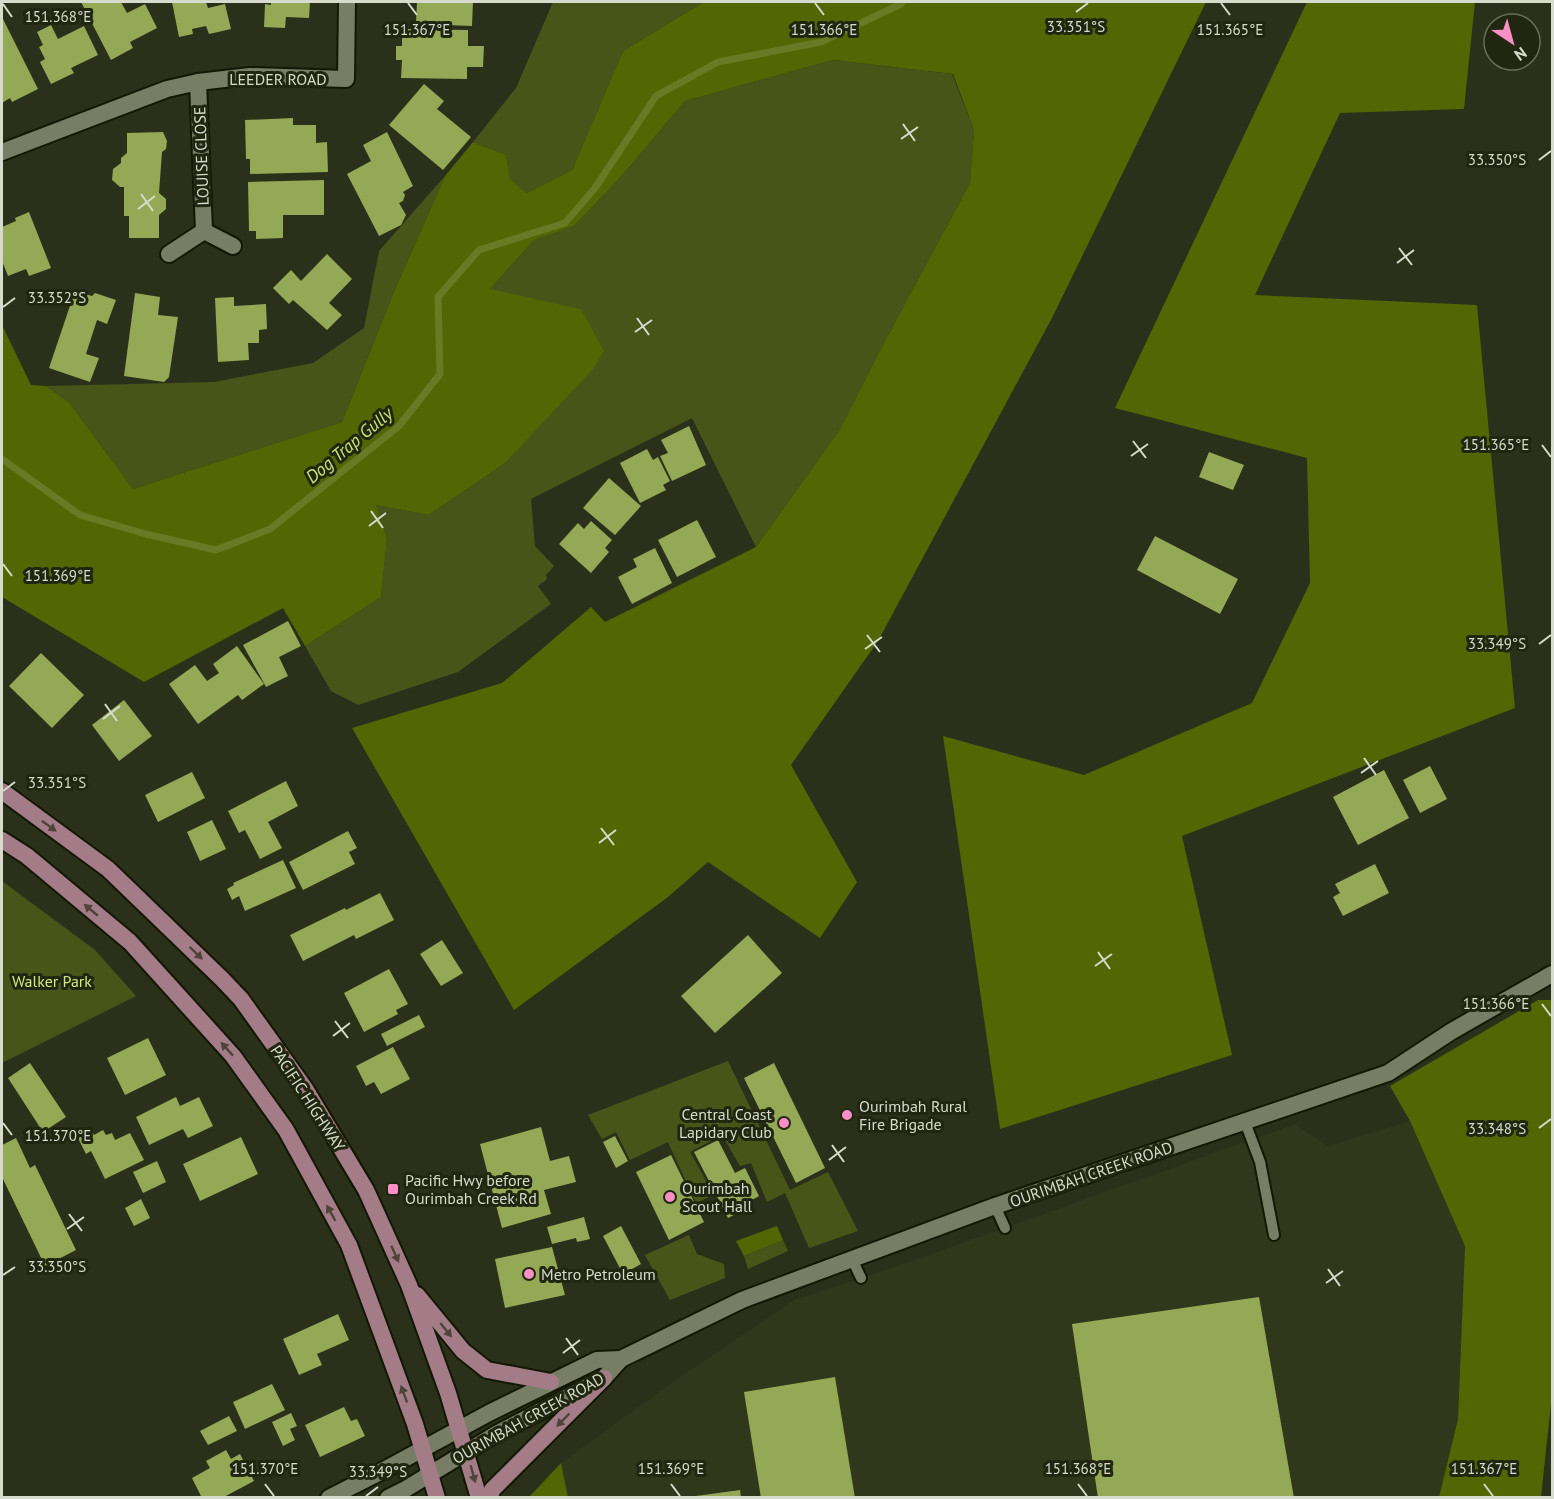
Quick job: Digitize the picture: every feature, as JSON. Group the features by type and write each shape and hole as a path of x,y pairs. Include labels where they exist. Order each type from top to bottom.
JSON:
{"main road":[{"name":"PACIFIC HIGHWAY","path":"2,791 108,869 241,999 306,1090 366,1190 409,1285 459,1429 479,1497"},
{"path":"2,840 27,856 130,942 233,1056 286,1130 349,1245 415,1424 437,1497"},
{"path":"409,1285 463,1351 487,1370 551,1382"},
{"path":"490,1497 492,1490 604,1378"}],"street":[{"name":"LEEDER ROAD","path":"2,152 167,89 198,82 250,76 346,79 347,2"},
{"name":"LOUISE CLOSE","path":"198,82 204,231"},
{"path":"169,254 204,231 233,246"},
{"name":"OURIMBAH CREEK ROAD","path":"388,1497 404,1490 466,1451 604,1378 621,1359 742,1300 995,1206 1388,1073 1452,1031 1552,974"},
{"name":"OURIMBAH CREEK ROAD","path":"329,1497 597,1359 621,1359"}],"lane":[{"path":"1245,1122 1260,1162 1274,1235"},
{"path":"995,1206 1005,1228"},
{"path":"852,1259 861,1278"}],"shaded area":[{"path":"1410,1121 1465,1246 1458,1419 1439,1497 568,1498 561,1463 677,1379 796,1299 892,1268 1295,1124 1328,1146"}],"green space":[{"path":"553,2 737,2 702,3 623,51 572,170 527,193 510,181 506,155 473,142 516,88"},
{"path":"1206,2 1053,316 878,641 791,765 857,882 820,938 708,862 668,897 514,1010 352,728 502,683 591,607 605,622 756,547 840,429 970,183 974,130 953,74 833,60 685,101 619,179 574,226 534,240 490,289 581,309 604,351 593,369 505,463 429,515 376,505 387,539 381,597 305,646 283,608 144,682 2,597 2,325 31,385 46,386 69,402 133,489 342,422 393,294 445,176 473,142 506,155 510,180 527,193 572,170 623,51 702,3"},
{"path":"1307,2 1475,2 1464,109 1340,113 1255,295 1477,305 1515,708 1182,836 1232,1055 1000,1129 943,736 1084,775 1252,703 1310,583 1307,458 1115,408"},
{"path":"833,60 952,74 974,130 970,183 840,429 756,547 692,418 531,499 535,546 554,566 546,575 547,579 538,586 551,604 458,672 358,705 331,691 305,646 381,597 387,539 376,505 429,515 505,463 581,309 489,290 534,240 574,226 619,179 685,101"},
{"path":"445,176 393,294 342,422 133,489 69,402 46,386 214,382 313,363 364,328 379,251"},
{"name":"Walker Park","path":"2,881 95,950 136,996 2,1063"},
{"path":"1538,1000 1552,1000 1552,1395 1541,1497 1439,1497 1458,1419 1465,1246 1410,1121 1390,1086"},
{"path":"728,1061 790,1190 828,1172 858,1231 809,1248 785,1193 767,1202 751,1163 740,1166 722,1135 690,1152 714,1195 696,1203 668,1142 630,1160 616,1132 602,1139 588,1115"},
{"path":"777,1226 783,1240 744,1256 736,1241"},
{"path":"689,1235 697,1254 724,1264 725,1278 670,1300 645,1255"},
{"path":"783,1240 788,1251 748,1269 744,1256"},
{"path":"561,1463 568,1497 529,1497"}],"building":[{"path":"81,2 121,2 127,13 145,4 157,28 130,42 133,48 111,60"},
{"path":"172,2 206,2 208,8 225,4 231,29 209,34 206,26 192,29 193,34 179,37"},
{"path":"271,2 310,2 309,18 286,17 285,28 264,27 265,4 271,5"},
{"path":"417,2 473,2 472,26 416,24"},
{"path":"2,17 38,89 12,102 10,98 2,103"},
{"path":"51,25 58,39 84,26 98,55 71,68 74,73 51,84 40,62 45,59 39,47 43,45 37,32"},
{"path":"402,29 468,30 468,46 484,46 483,67 467,67 467,79 401,78 402,60 396,60 396,46 402,46"},
{"path":"424,84 444,101 437,109 471,137 443,170 389,125"},
{"path":"293,118 293,125 316,125 316,143 327,142 328,172 250,174 250,159 246,159 245,120"},
{"path":"163,132 167,141 166,149 162,152 159,193 166,199 166,209 159,215 159,238 129,238 129,216 124,216 124,187 120,187 112,180 113,169 121,163 121,158 127,153 127,133"},
{"path":"387,132 413,186 403,192 405,195 403,201 399,203 406,215 401,225 379,236 347,174 371,161 363,145"},
{"path":"324,180 324,215 283,215 283,238 256,239 256,231 249,231 248,182"},
{"path":"29,212 51,268 29,276 26,269 8,276 2,261 2,227"},
{"path":"327,254 352,279 329,303 342,315 327,330 293,300 289,304 273,288 291,270 301,281"},
{"path":"75,291 92,296 95,293 116,300 107,324 97,320 86,354 99,358 90,382 49,368"},
{"path":"135,293 160,297 158,315 178,317 169,377 164,382 124,376"},
{"path":"234,297 234,306 266,304 267,329 259,330 259,343 248,343 249,360 218,362 215,298"},
{"path":"689,426 706,465 672,481 660,456 668,453 661,440"},
{"path":"647,449 653,460 658,457 670,481 663,485 666,490 640,503 620,463"},
{"path":"1209,452 1244,465 1233,490 1199,477"},
{"path":"609,478 641,506 615,535 583,508"},
{"path":"697,520 716,557 677,577 658,540"},
{"path":"591,521 612,540 605,548 609,552 591,573 559,544 578,523 584,529"},
{"path":"1155,536 1238,579 1220,614 1137,570"},
{"path":"655,548 672,583 632,604 618,577 637,567 633,559"},
{"path":"288,621 301,646 279,657 288,676 266,687 243,645"},
{"path":"237,646 264,684 242,700 238,695 198,724 169,684 195,665 207,681 219,673 213,664"},
{"path":"41,653 84,695 52,728 9,686"},
{"path":"124,700 152,736 119,761 92,725"},
{"path":"1430,766 1447,799 1420,813 1403,780"},
{"path":"1384,770 1409,818 1358,845 1333,797"},
{"path":"192,772 205,798 158,822 145,795"},
{"path":"286,781 298,806 268,822 282,848 260,859 245,830 239,833 228,811"},
{"path":"212,820 226,849 200,861 187,832"},
{"path":"348,831 357,848 349,852 355,864 303,890 289,862"},
{"path":"283,860 296,888 245,911 239,896 232,900 227,889 234,885 233,883"},
{"path":"1375,864 1389,893 1343,916 1333,897 1340,893 1335,884"},
{"path":"380,893 394,920 356,939 354,935 303,961 290,935"},
{"path":"748,935 782,973 715,1033 681,996"},
{"path":"442,940 463,973 441,986 420,954"},
{"path":"389,969 408,1004 396,1010 398,1014 364,1032 344,993"},
{"path":"419,1015 425,1027 387,1046 381,1034"},
{"path":"148,1038 166,1075 125,1095 107,1058"},
{"path":"393,1047 410,1079 381,1094 374,1082 366,1086 356,1066"},
{"path":"30,1063 66,1117 43,1132 8,1078"},
{"name":"Central Coast Lapidary Club","path":"774,1063 825,1168 796,1183 744,1078"},
{"path":"176,1097 180,1106 199,1097 213,1126 188,1138 183,1129 149,1145 136,1117"},
{"path":"541,1127 550,1161 569,1156 576,1182 544,1190 551,1214 502,1228 480,1144"},
{"path":"103,1130 106,1135 112,1133 115,1140 130,1133 144,1160 105,1179 91,1151 86,1154 78,1138 92,1132 94,1135"},
{"path":"615,1136 628,1161 616,1168 603,1142"},
{"path":"241,1137 258,1174 200,1201 183,1164"},
{"path":"16,1138 30,1168 35,1165 76,1250 45,1266 2,1177 2,1145"},
{"path":"718,1140 735,1173 745,1168 759,1196 743,1205 745,1209 728,1218 694,1152"},
{"name":"Ourimbah Scout Hall","path":"671,1155 704,1222 669,1240 636,1172"},
{"path":"157,1161 166,1182 143,1193 133,1172"},
{"path":"141,1199 150,1218 134,1226 125,1208"},
{"path":"584,1217 590,1239 577,1242 576,1238 552,1244 547,1227"},
{"path":"621,1226 641,1264 623,1274 603,1236"},
{"path":"552,1247 565,1295 505,1308 495,1259"},
{"path":"1259,1297 1294,1498 1098,1498 1072,1324"},
{"path":"338,1314 349,1340 317,1354 322,1365 299,1375 283,1339"},
{"path":"835,1377 855,1498 761,1498 744,1392"},
{"path":"272,1384 285,1410 245,1429 233,1402"},
{"path":"344,1407 351,1421 357,1419 365,1436 320,1457 305,1425"},
{"path":"291,1413 297,1426 290,1429 295,1440 283,1446 272,1422"},
{"path":"229,1416 237,1431 208,1445 200,1431"},
{"path":"226,1450 231,1459 240,1454 254,1481 222,1498 202,1498 192,1478 210,1468 206,1461"},
{"path":"740,1490 741,1498 696,1498 696,1496"}],"waterway":[{"name":"Dog Trap Gully","path":"2,459 80,515 146,534 216,550 270,529 399,426 440,374 438,297 479,250 565,223 595,188 656,96 718,62 821,42 902,2"}],"place":[{"name":"Ourimbah Rural Fire Brigade","path":"847,1115"},
{"name":"Central Coast Lapidary Club","path":"784,1123"},
{"name":"Pacific Hwy before Ourimbah Creek Rd","path":"393,1189"},
{"name":"Ourimbah Scout Hall","path":"670,1197"},
{"name":"Metro Petroleum","path":"529,1274"}]}
